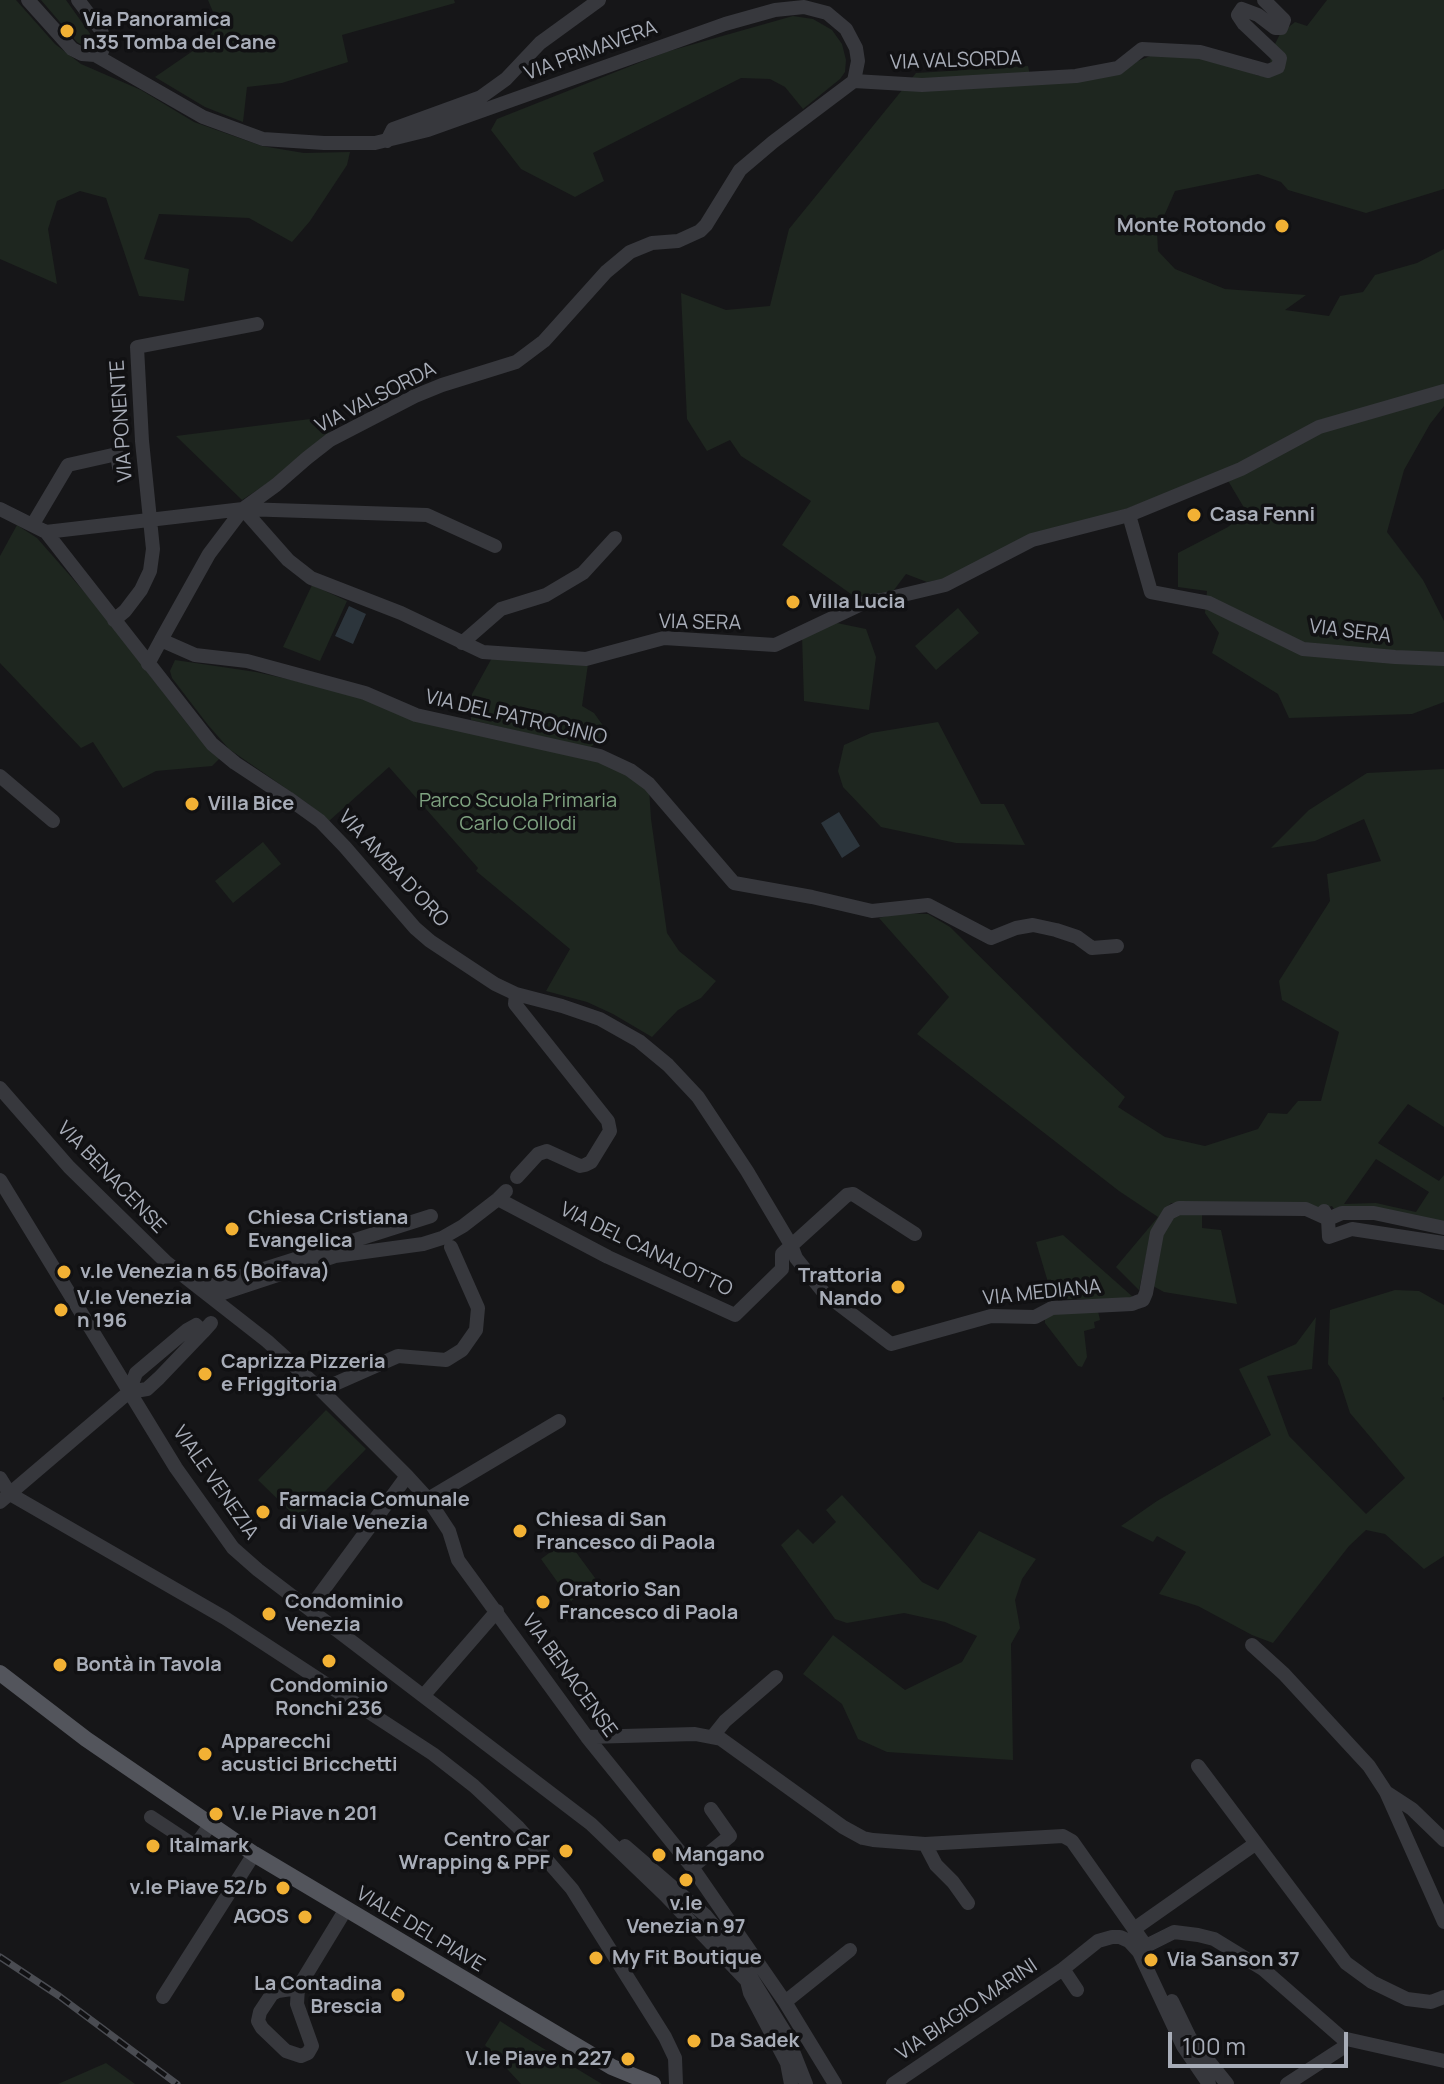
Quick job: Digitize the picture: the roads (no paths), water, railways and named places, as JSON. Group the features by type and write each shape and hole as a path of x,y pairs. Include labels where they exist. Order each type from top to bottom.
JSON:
{"main road":[{"name":"VIALE DEL PIAVE","path":"0,1673 86,1739 254,1854 612,2067 653,2084"},
{"name":"VIALE DEL PIAVE","path":"612,2067 632,2084"}],"street":[{"name":"VIA PRIMAVERA","path":"28,0 72,49 95,55 203,117 263,139 324,143 387,141 486,110 725,24 775,10 804,7 827,13 846,29 856,48 858,61 854,81"},
{"path":"78,0 101,30 105,43 102,51 95,55"},
{"name":"VIA PRIMAVERA","path":"387,141 393,129 481,97 506,79 540,43 599,0"},
{"name":"VIA VALSORDA","path":"40,528 243,509 330,440 415,396 516,362 544,341 606,272 630,252 652,243 678,241 700,231 740,170 854,81 922,85 1076,76 1118,68 1142,49 1200,52 1268,71 1278,67 1280,58 1238,15 1242,9 1258,15 1275,28 1281,28 1284,20 1264,0"},
{"name":"VIA PONENTE","path":"150,519 137,347 257,324"},
{"name":"VIA SERA","path":"243,509 288,560 311,578 401,613 483,652 586,659 664,638 775,645 868,601 945,585 1032,540 1129,515 1241,469 1319,427 1444,391"},
{"path":"40,528 68,465 117,454 119,467"},
{"name":"VIA AMBA D'ORO","path":"0,509 40,528 212,744 320,821 430,941 495,984 516,994 600,1019 639,1041 668,1065 698,1097 747,1171 796,1258 824,1293 891,1344"},
{"path":"148,664 209,554 243,509 427,515 495,546"},
{"name":"VIA SERA","path":"1129,515 1151,592 1209,603 1303,649 1444,659"},
{"path":"114,620 141,590 150,571 153,549 150,519"},
{"path":"462,643 501,609 546,595 583,573 615,538"},
{"name":"VIA DEL PATROCINIO","path":"161,640 195,655 247,661 365,693 416,715 600,756 630,770 649,784 734,883 872,911 928,905 991,938 1033,925 1077,937 1092,948 1117,946"},
{"path":"0,776 53,821"},
{"path":"516,994 515,1004 608,1121 610,1131 591,1162 585,1165 580,1166 547,1151 538,1154 517,1177"},
{"name":"VIA BENACENSE","path":"0,1088 69,1167 166,1262 267,1341 321,1390 428,1499 449,1531 458,1560 587,1737 692,1867 760,1964 835,2084"},
{"name":"VIALE VENEZIA","path":"0,1180 6,1202 185,1481 233,1548 591,1824 665,1895 747,1981"},
{"path":"791,1245 847,1195 853,1194 915,1234"},
{"name":"VIA DEL CANALOTTO","path":"214,1299 223,1293 335,1256 423,1244 442,1238 463,1226 502,1195 608,1257 735,1315 782,1269 782,1254 791,1245"},
{"name":"VIA MEDIANA","path":"891,1344 991,1316 1035,1317 1052,1308 1132,1304 1143,1300 1157,1233 1169,1213 1179,1208 1306,1209 1326,1213"},
{"path":"1444,1228 1374,1213 1326,1213 1329,1237 1352,1229 1444,1243"},
{"path":"201,1289 431,1216"},
{"path":"321,1390 398,1356 446,1360 462,1350 476,1330 478,1308 451,1247"},
{"path":"5,1498 129,1392 136,1373 187,1330 203,1325"},
{"path":"428,1499 559,1421"},
{"path":"310,1608 407,1476"},
{"path":"0,1478 5,1498 225,1618 337,1689 433,1754 474,1786 518,1827 572,1889 665,2037 675,2058 676,2084"},
{"path":"424,1695 497,1611"},
{"path":"1252,1645 1284,1674 1369,1766 1386,1792 1444,1922"},
{"path":"713,1736 725,1721 776,1677"},
{"path":"587,1737 713,1736 730,1743 843,1827 863,1838 925,1844 1063,1836 1072,1841 1146,1946 1190,2038 1227,2084"},
{"path":"1198,1766 1346,1963 1372,1982 1407,1999 1431,2002 1444,1997"},
{"path":"1386,1792 1412,1809 1444,1840"},
{"path":"692,1867 730,1836 711,1809"},
{"path":"151,1817 195,1846 210,1825"},
{"name":"VIALE VENEZIA","path":"591,1824 618,1839 705,1915 736,1953 787,2036 806,2084"},
{"path":"925,1844 936,1865 968,1903"},
{"path":"1134,1929 1255,1844"},
{"path":"163,1997 254,1854"},
{"path":"689,1900 705,1887"},
{"path":"705,1887 705,1915"},
{"path":"298,1988 272,1994 258,2021 286,2051 301,2056 308,2053 312,2046 297,2004 298,1988 346,1909"},
{"name":"VIALE VENEZIA","path":"705,1915 714,1934 747,1981 750,1993 787,2063 791,2084"},
{"path":"1146,1946 1174,1932 1214,1939 1263,1969 1342,2038 1444,2061"},
{"name":"VIA BIAGIO MARINI","path":"893,2084 1063,1969 1098,1941 1112,1937 1129,1941 1139,1952 1183,2046 1209,2084"},
{"path":"785,2002 850,1950"},
{"name":"VIA BIAGIO MARINI","path":"1063,1969 1077,1990"},
{"path":"1287,2084 1341,2049"}],"railway":[{"path":"0,1957 59,1996 177,2084"}],"place":[{"name":"Via Panoramica n35 Tomba del Cane","path":"67,31"},
{"name":"Monte Rotondo","path":"1282,226"},
{"name":"Casa Fenni","path":"1194,515"},
{"name":"Villa Lucia","path":"793,602"},
{"name":"Villa Bice","path":"192,804"},
{"name":"Chiesa Cristiana Evangelica","path":"232,1229"},
{"name":"v.le Venezia n 65 (Boifava)","path":"64,1272"},
{"name":"Trattoria Nando","path":"898,1287"},
{"name":"V.le Venezia n 196","path":"61,1310"},
{"name":"Caprizza Pizzeria e Friggitoria","path":"205,1374"},
{"name":"Farmacia Comunale di Viale Venezia","path":"263,1512"},
{"name":"Chiesa di San Francesco di Paola","path":"520,1531"},
{"name":"Oratorio San Francesco di Paola","path":"543,1602"},
{"name":"Condominio Venezia","path":"269,1614"},
{"name":"Condominio Ronchi 236","path":"329,1661"},
{"name":"Bontà in Tavola","path":"60,1665"},
{"name":"Apparecchi acustici Bricchetti","path":"205,1754"},
{"name":"V.le Piave n 201","path":"216,1814"},
{"name":"Italmark","path":"153,1846"},
{"name":"Centro Car Wrapping & PPF","path":"566,1851"},
{"name":"Mangano","path":"659,1855"},
{"name":"v.le Venezia n 97","path":"686,1880"},
{"name":"v.le Piave 52/b","path":"283,1888"},
{"name":"AGOS","path":"305,1917"},
{"name":"My Fit Boutique","path":"596,1958"},
{"name":"Via Sanson 37","path":"1151,1960"},
{"name":"La Contadina Brescia","path":"398,1995"},
{"name":"Da Sadek","path":"694,2041"},
{"name":"V.le Piave n 227","path":"628,2059"}],"park label":[{"name":"Parco Scuola Primaria Carlo Collodi","path":"518,812"}]}
